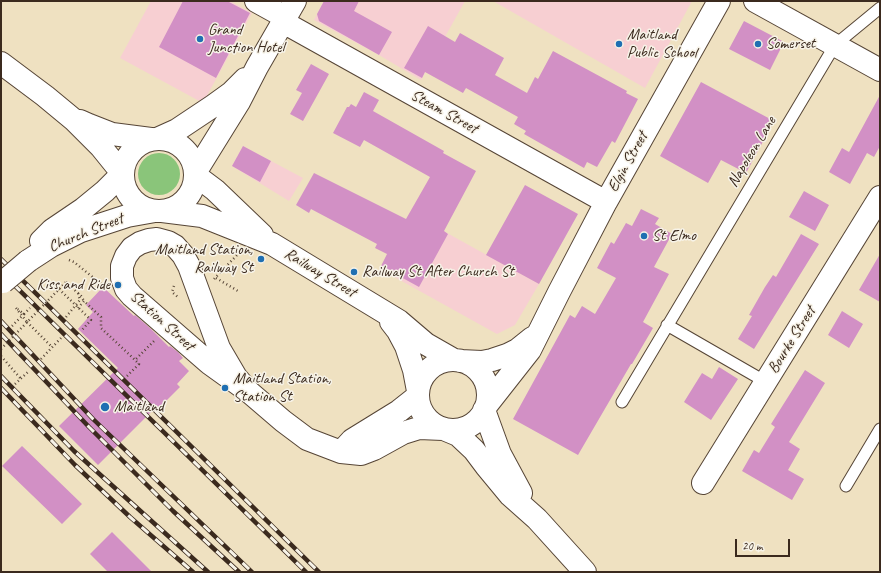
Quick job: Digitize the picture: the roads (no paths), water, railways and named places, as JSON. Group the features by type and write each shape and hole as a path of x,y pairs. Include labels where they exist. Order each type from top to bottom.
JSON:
{"street":[{"name":"Steam Street","path":"256,1 288,13 606,202"},
{"name":"Elgin Street","path":"485,408 530,350 606,202 719,1"},
{"path":"755,1 880,70"},
{"path":"257,66 231,93 219,102 177,130 144,142 131,151 126,158 122,174 123,182 129,196 140,206 158,211 177,206 188,196 192,190 195,174 239,102 257,66 288,13"},
{"path":"1,63 74,118 102,131 171,141 183,148 192,159 195,174"},
{"path":"56,105 92,138 122,174"},
{"name":"Church Street","path":"2,283 52,230 83,209 105,191 122,174"},
{"name":"Railway Street","path":"195,174 215,190 272,244 400,321 430,346 457,361"},
{"name":"Bourke Street","path":"703,483 880,197"},
{"name":"Railway Street","path":"158,211 202,216 248,236 272,244"},
{"name":"Church Street","path":"26,259 81,232 120,218 158,211"},
{"name":"Station Street","path":"248,391 236,377 219,348 189,266 183,255 175,246 157,239 140,243 132,248 126,256 122,266 122,278 126,289 209,363 248,391 307,439 341,452 361,454 374,449 403,433 419,428 445,429"},
{"name":"Railway Street","path":"368,302 391,322 398,331 409,355 418,394"},
{"name":"Elgin Street","path":"457,361 482,362 507,355 527,343 542,326"},
{"path":"445,429 464,428 473,424 485,408 488,398 485,382 481,374 468,364 457,361 439,364 426,372 421,381 418,394 421,409 428,420 445,429 458,435 474,450 510,495 537,519 585,572"},
{"path":"341,452 352,440 399,410 418,394"},
{"path":"485,408 500,454 537,519"}],"lane":[{"name":"Napoleon Lane","path":"622,402 834,45 880,8"},
{"path":"667,325 766,382"},
{"path":"846,486 880,429"}],"railway":[{"path":"1,259 319,572"},
{"path":"1,272 306,572"},
{"path":"1,321 93,419 252,572"},
{"path":"1,334 89,427 173,511 239,572"},
{"path":"1,376 74,451 208,572"},
{"path":"1,388 75,465 130,517 193,572"}],"place":[{"name":"Grand Junction Hotel","path":"200,39"},
{"name":"Maitland Public School","path":"619,44"},
{"name":"Somerset","path":"758,44"},
{"name":"St Elmo","path":"644,236"},
{"name":"Maitland Station, Railway St","path":"261,259"},
{"name":"Railway St After Church St","path":"354,272"},
{"name":"Kiss and Ride","path":"118,285"},
{"name":"Maitland Station, Station St","path":"225,388"},
{"name":"Maitland","path":"105,407"}]}
